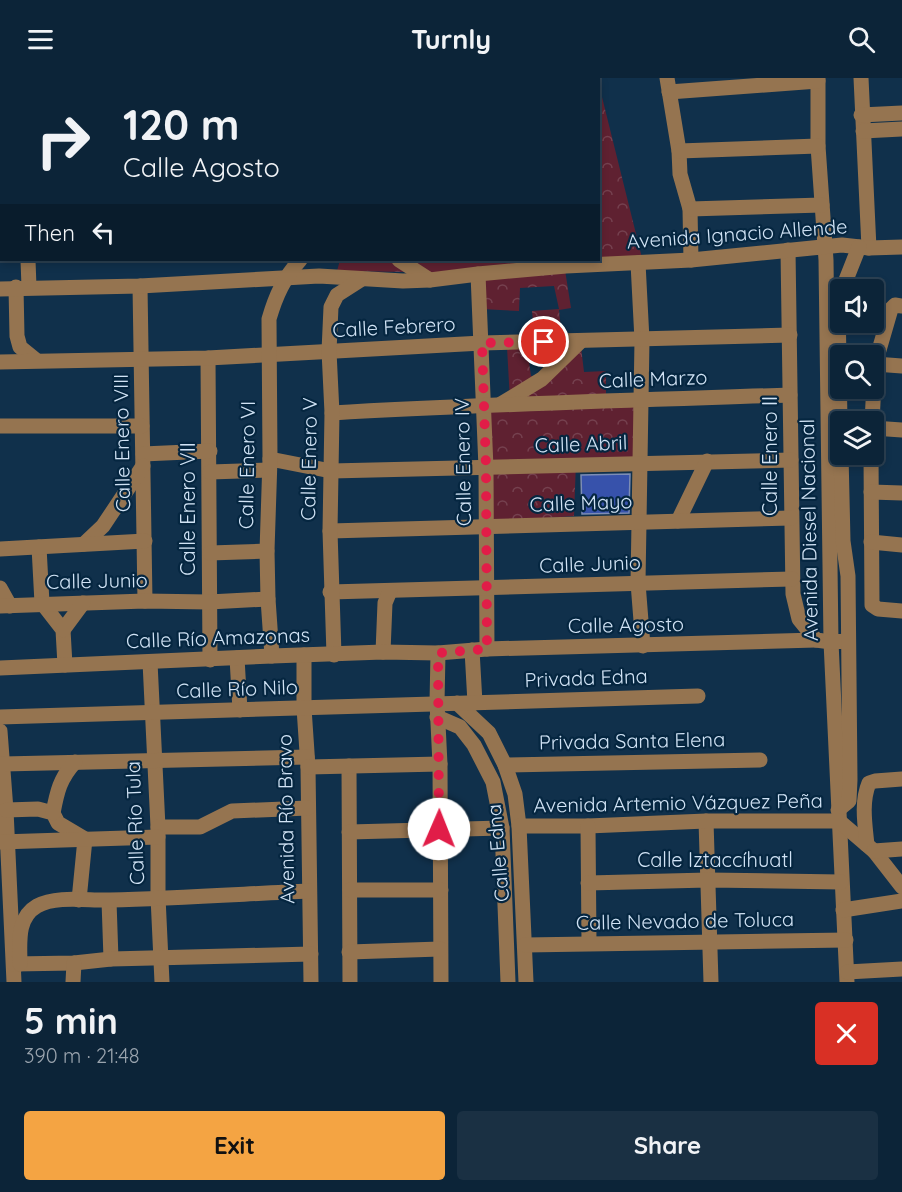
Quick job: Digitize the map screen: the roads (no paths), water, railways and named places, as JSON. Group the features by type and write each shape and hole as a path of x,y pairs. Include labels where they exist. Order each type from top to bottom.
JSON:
{"street":[{"path":"846,279 864,247 861,78"},
{"path":"691,260 690,209 680,174 679,151 668,85 818,79"},
{"name":"Avenida Diesel Nacional","path":"818,79 818,146 825,253 831,642 847,977"},
{"path":"861,115 902,113"},
{"path":"863,131 902,129"},
{"path":"679,151 818,146"},
{"path":"690,209 822,205"},
{"name":"Avenida Ignacio Allende","path":"0,289 140,286 319,276 430,280 478,274 691,260 788,250 825,253 842,245 902,247"},
{"name":"Calle Enero II","path":"788,250 792,579 799,619 816,640"},
{"path":"825,253 837,269 849,271"},
{"path":"28,261 17,336 20,347 36,360"},
{"name":"Calle Enero VI","path":"272,656 267,551 270,465 269,318 275,298 285,278 299,261"},
{"path":"401,261 430,280"},
{"path":"638,263 642,340 638,583 643,646"},
{"name":"Calle Enero IV","path":"475,703 486,588 486,468 478,274"},
{"name":"Calle Enero V","path":"333,655 330,592 332,413 329,351 331,307 337,295 362,279"},
{"name":"Calle Enero VIII","path":"140,286 145,601"},
{"path":"881,345 891,309 899,305"},
{"path":"839,333 840,411"},
{"name":"Calle Febrero","path":"0,362 269,356 482,343 790,335"},
{"path":"501,404 542,379 581,341"},
{"name":"Calle Enero VII","path":"208,358 210,660"},
{"path":"884,365 902,366"},
{"name":"Calle Marzo","path":"332,413 501,404 790,395"},
{"path":"0,426 142,426"},
{"path":"884,429 902,430"},
{"path":"84,544 103,526 143,460 210,451"},
{"name":"Calle Abril","path":"210,472 270,465 331,471 790,460"},
{"path":"678,521 707,461"},
{"name":"Avenida Artemio Vázquez Peña","path":"519,826 588,826 838,816 849,801 848,576 843,541 841,465"},
{"path":"871,465 872,605 878,609 902,611"},
{"path":"871,492 902,493"},
{"name":"Calle Mayo","path":"330,531 791,518"},
{"path":"0,549 145,541"},
{"path":"871,542 902,545"},
{"path":"39,547 42,603 63,630 65,665"},
{"path":"0,561 20,548"},
{"path":"210,553 267,551"},
{"name":"Calle Junio","path":"330,592 792,579"},
{"path":"0,588 5,606"},
{"path":"383,652 384,603 390,591"},
{"name":"Calle Junio","path":"5,606 42,603 209,602 268,599"},
{"path":"63,630 83,603"},
{"path":"816,640 848,641"},
{"name":"Calle Agosto","path":"438,653 816,640"},
{"name":"Calle Río Amazonas","path":"0,668 383,652 438,653"},
{"path":"438,653 441,982"},
{"name":"Avenida Río Bravo","path":"304,655 311,982"},
{"path":"237,658 240,710"},
{"name":"Calle Río Tula","path":"150,662 162,982"},
{"name":"Privada Edna","path":"475,703 698,696"},
{"name":"Calle Río Nilo","path":"0,717 304,708 437,710 457,703 475,703"},
{"name":"Calle Edna","path":"457,703 489,733 505,765 515,794 519,826 526,982"},
{"path":"437,710 460,728 474,745 493,782 502,828 508,982"},
{"path":"0,731 6,810 5,904 12,972"},
{"path":"3,764 154,760 308,762 349,766 440,764"},
{"name":"Privada Santa Elena","path":"505,765 760,760"},
{"path":"75,762 64,774 57,792 53,813 58,823 86,839"},
{"path":"870,848 864,814 865,792 869,783 874,781 898,779 902,764"},
{"path":"349,766 350,982"},
{"path":"4,842 86,839 158,832 200,827 232,811 309,808"},
{"path":"6,810 38,809 53,813"},
{"path":"838,816 870,848 902,887"},
{"path":"706,821 711,982"},
{"path":"588,826 589,943"},
{"path":"349,832 502,828"},
{"path":"79,900 86,839"},
{"path":"870,848 902,849"},
{"name":"Calle Iztaccíhuatl","path":"588,883 708,879 841,882"},
{"path":"350,890 441,890"},
{"path":"12,972 20,930 27,915 38,905 66,899 109,901 309,891"},
{"path":"109,901 111,959"},
{"path":"843,910 902,901"},
{"name":"Calle Nevado de Toluca","path":"525,945 846,940"},
{"path":"349,952 440,949"},
{"path":"12,972 111,959 311,954"},
{"path":"73,982 74,963"},
{"path":"847,977 902,969"}]}
